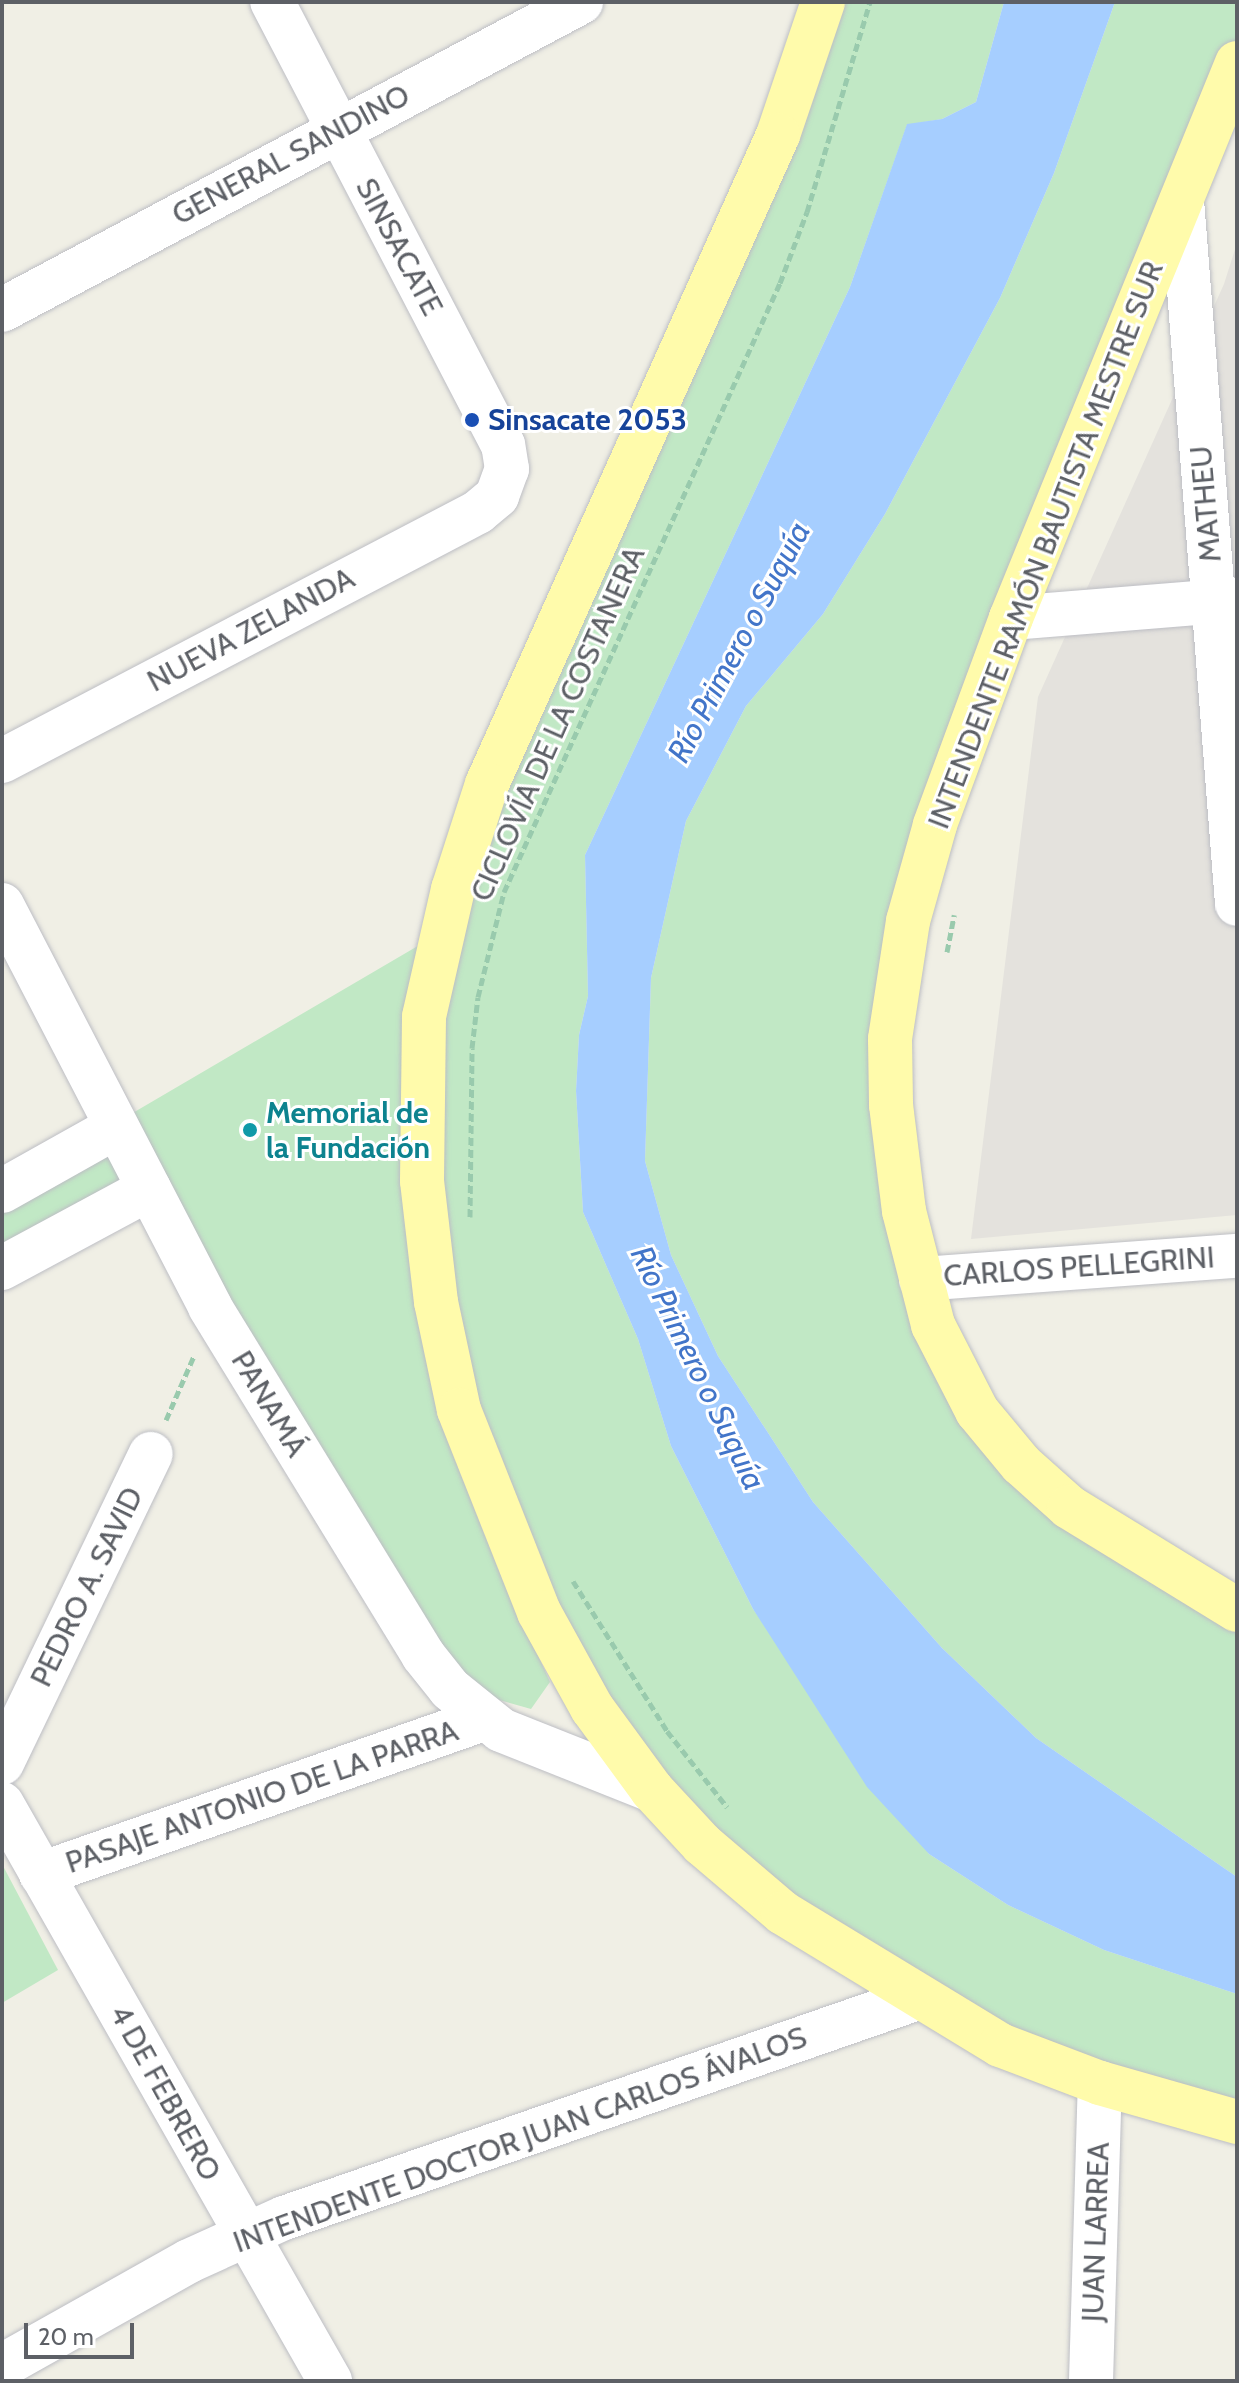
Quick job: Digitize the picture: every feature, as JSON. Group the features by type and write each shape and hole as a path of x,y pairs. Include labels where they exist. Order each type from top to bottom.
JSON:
{"main road":[{"path":"823,2 778,135 487,784 453,889 424,1017 422,1181 436,1302 459,1410 539,1612 592,1708 652,1790 702,1844 783,1913 918,1998 1000,2045 1100,2083 1237,2122"},
{"name":"INTENDENTE RAMÓN BAUTISTA MESTRE SUR","path":"1237,63 1011,618 935,825 894,990 890,1039 894,1147 921,1279 950,1365 977,1411 1021,1464 1097,1527 1237,1610"}],"street":[{"name":"SINSACATE","path":"272,2 503,445 507,469 497,496"},
{"name":"GENERAL SANDINO","path":"2,310 338,128 581,2"},
{"name":"MATHEU","path":"1182,200 1225,601 1237,904"},
{"name":"NUEVA ZELANDA","path":"2,761 478,512 497,496"},
{"path":"1011,618 1225,601"},
{"name":"PANAMÁ","path":"2,905 213,1312 423,1655 450,1689 484,1719 516,1738 652,1790"},
{"path":"2,1191 116,1127"},
{"path":"2,1268 149,1189"},
{"name":"CARLOS PELLEGRINI","path":"921,1279 1237,1256"},
{"name":"PEDRO A. SAVID","path":"2,1763 151,1454"},
{"name":"PASAJE ANTONIO DE LA PARRA","path":"41,1874 484,1719"},
{"name":"4 DE FEBRERO","path":"2,1804 330,2381"},
{"name":"INTENDENTE DOCTOR JUAN CARLOS ÁVALOS","path":"2,2366 245,2235 918,1998"},
{"name":"JUAN LARREA","path":"1086,2379 1100,2083"}],"path":[{"name":"CICLOVÍA DE LA COSTANERA","path":"470,1226 472,1048 478,997 504,892 780,283 807,212 870,2"},
{"path":"940,968 955,932 953,907"},
{"path":"151,1454 213,1312"},
{"path":"569,1573 667,1731 737,1817"}],"shaded area":[{"path":"1237,243 1237,1215 971,1239 1038,697 1224,284"}],"green space":[{"path":"823,2 1004,2 976,102 942,119 907,125 850,287 585,855 588,996 579,1035 576,1091 583,1212 638,1339 671,1446 753,1609 929,1854 1008,1905 1104,1950 1237,1994 1237,2122 1100,2083 702,1844 499,1519 422,1181 453,889"},
{"path":"1115,2 1237,2 1237,63 935,825 891,1105 977,1411 1237,1610 1237,1877 1036,1738 942,1648 813,1502 718,1356 671,1255 645,1161 651,978 686,821 746,706 823,614 885,514 1000,298 1054,173"},
{"path":"428,940 413,1011 497,1564 550,1682 531,1709 489,1697 452,1664 217,1279 131,1114"},
{"path":"106,1150 122,1180 2,1248 2,1210"},
{"path":"2,1864 58,1970 2,2003"}],"water":[{"name":"Río Primero o Suquía","path":"1004,2 1115,2 1054,173 1000,298 885,514 823,614 746,706 686,821 651,978 645,1161 671,1255 718,1356 813,1502 942,1648 1036,1738 1237,1877 1237,1994 1104,1950 1008,1905 929,1854 867,1787 753,1609 671,1446 638,1339 583,1212 576,1091 579,1035 588,996 585,855 850,287 907,124 942,119 976,102"}],"place":[{"name":"Sinsacate 2053","path":"472,420"},
{"name":"Memorial de la Fundación","path":"250,1130"}]}
